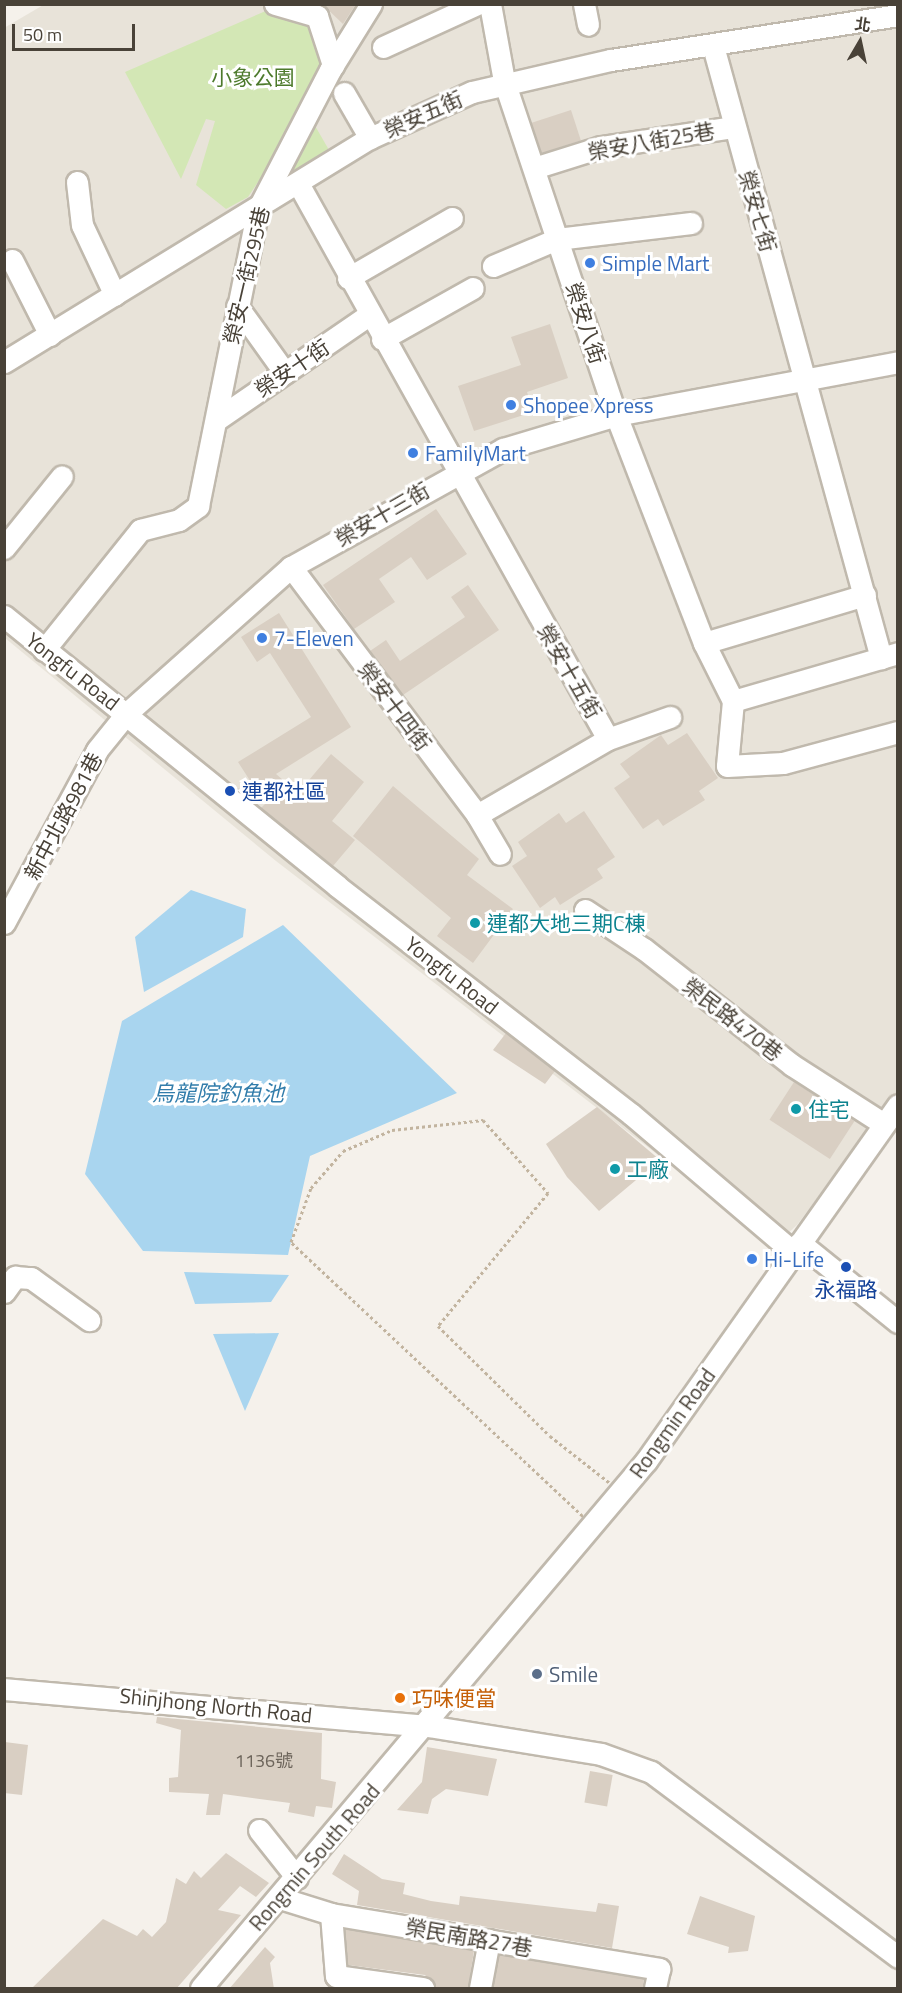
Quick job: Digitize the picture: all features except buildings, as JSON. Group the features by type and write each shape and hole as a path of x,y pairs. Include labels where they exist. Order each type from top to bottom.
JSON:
{"street":[{"path":"274,4 317,16 333,65"},
{"name":"榮安一街295巷","path":"44,650 140,530 179,520 198,506 258,209 333,65 370,4"},
{"path":"383,47 477,4"},
{"name":"榮安八街","path":"490,4 504,81 616,415 704,643 733,701"},
{"name":"榮安五街","path":"4,362 299,185 370,138 504,81 897,15"},
{"name":"榮安七街","path":"713,46 866,595 889,656"},
{"path":"344,93 370,138"},
{"name":"榮安八街25巷","path":"534,168 601,147 734,127"},
{"path":"77,182 82,225 115,295"},
{"name":"榮安十五街","path":"299,185 382,339 608,739 477,815"},
{"path":"348,278 452,218"},
{"path":"493,266 557,239 691,223"},
{"path":"12,260 50,335"},
{"path":"382,339 473,288"},
{"path":"237,306 285,374"},
{"name":"榮安十街","path":"216,420 369,315"},
{"name":"榮安十三街","path":"127,713 291,567 456,471 503,449 616,415 804,375 897,362"},
{"path":"4,548 62,476"},
{"name":"榮安十四街","path":"291,567 477,815 500,854"},
{"path":"704,643 866,595"},
{"name":"Yongfu Road","path":"4,616 44,650 127,713 337,886 631,1114 792,1251 800,1243 897,1322"},
{"path":"889,656 733,701 727,766 783,764 897,732"},
{"name":"新中北路981巷","path":"4,923 98,750 127,713"},
{"path":"608,739 670,717"},
{"name":"榮民路470巷","path":"585,910 644,949 792,1065 884,1125"},
{"name":"Rongmin Road","path":"428,1726 646,1461 897,1105"},
{"path":"4,1292 15,1277 31,1278 89,1320"},
{"name":"Shinjhong North Road","path":"4,1689 428,1726 601,1754 651,1772 897,1957"},
{"name":"Rongmin South Road","path":"201,1989 428,1726"},
{"path":"259,1830 297,1878"},
{"name":"榮民南路27巷","path":"280,1898 331,1914 489,1940 657,1979"},
{"path":"331,1914 336,1976 423,1989"},
{"path":"480,1989 489,1940"}],"path":[{"path":"483,1120 548,1193 438,1326 550,1436 615,1487 587,1520 291,1242 311,1188 343,1151 392,1130 483,1120"}],"shaded area":[{"path":"45,4 897,5 897,1091 797,1225 775,1245 276,861 5,638 4,28"}],"green space":[{"name":"小象公園","path":"268,10 304,19 323,61 280,149 248,197 226,209 196,185 215,121 206,119 181,179 125,72"},
{"path":"314,124 333,157 265,202"}],"water":[{"path":"191,890 246,909 243,937 144,992 135,937"},
{"name":"烏龍院釣魚池","path":"283,925 457,1093 310,1156 288,1255 143,1251 85,1174 122,1021"},
{"path":"184,1272 289,1275 271,1302 195,1304"},
{"path":"279,1333 245,1411 213,1334"}],"place":[{"name":"Simple Mart","path":"590,263"},
{"name":"Shopee Xpress","path":"511,405"},
{"name":"FamilyMart","path":"413,453"},
{"name":"7-Eleven","path":"262,638"},
{"name":"連都社區","path":"230,791"},
{"name":"連都大地三期C棟","path":"475,923"},
{"name":"住宅","path":"796,1109"},
{"name":"工廠","path":"615,1169"},
{"name":"Hi-Life","path":"752,1259"},
{"name":"永福路","path":"846,1267"},
{"name":"Smile","path":"537,1674"},
{"name":"巧味便當","path":"400,1698"}]}
